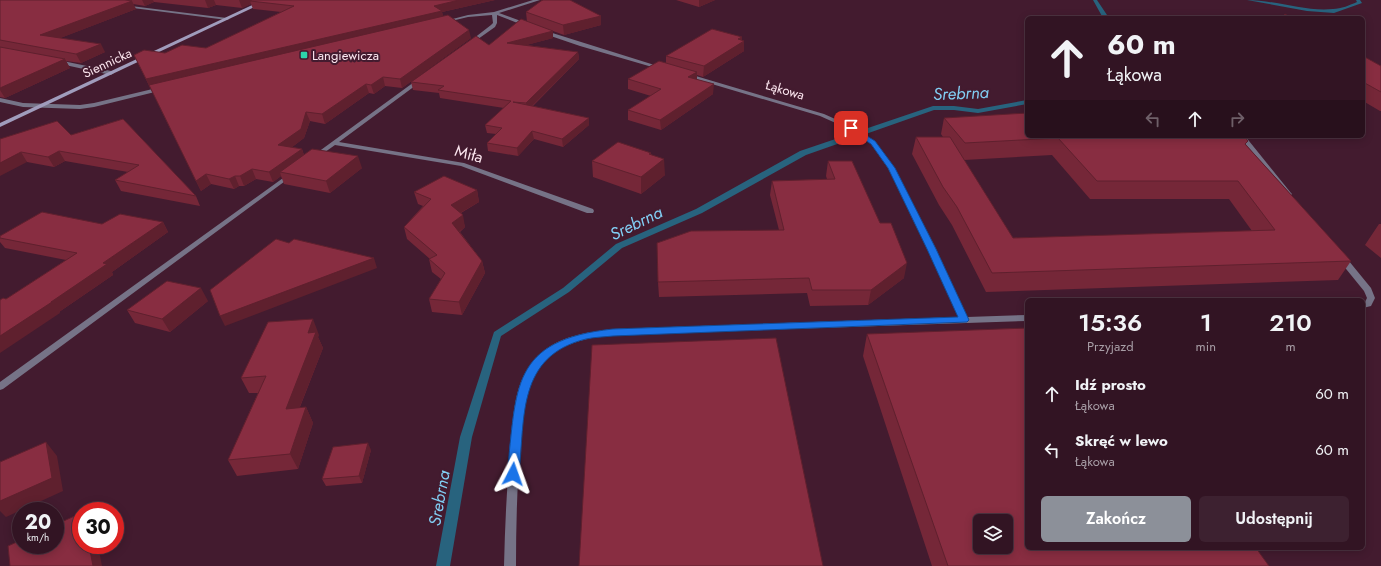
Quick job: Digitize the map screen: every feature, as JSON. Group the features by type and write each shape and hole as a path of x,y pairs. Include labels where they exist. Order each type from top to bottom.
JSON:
{"main road":[{"name":"Siennicka","path":"0,125 267,0"}],"street":[{"path":"435,24 468,16 494,13 538,0"},
{"path":"121,5 227,19"},
{"path":"494,13 534,28"},
{"path":"462,50 493,26 495,23 494,13"},
{"path":"540,30 582,45 666,69"},
{"path":"51,61 112,73"},
{"path":"308,162 430,73"},
{"name":"Łąkowa","path":"682,74 805,109 837,121 851,128 873,143 891,168 932,249 964,320"},
{"path":"0,100 23,105 57,105 74,107 94,105 168,88"},
{"path":"1244,138 1297,203"},
{"name":"Miła","path":"334,143 462,164 590,211"},
{"path":"0,388 295,171"},
{"path":"1336,251 1368,290 1371,298 1368,304 1365,305"},
{"path":"510,566 511,501 515,447 525,383 532,369 541,358 554,348 569,340 587,335 613,332 1025,318"}],"building":[{"path":"0,0 132,1 40,35 101,44 76,54 0,40"},
{"path":"459,0 434,6 442,11 146,79 134,55 144,50 165,53 182,45 206,48 294,6 250,1"},
{"path":"543,0 570,0 601,16 563,25 526,12"},
{"path":"448,15 469,30 400,79 383,77 371,85 366,84 322,114 306,112 301,129 278,145 302,149 269,172 252,169 240,176 235,176 229,179 206,174 196,181 149,85"},
{"path":"521,19 553,31 507,43 578,52 526,103 513,102 589,118 562,139 532,131 517,148 487,143 502,128 485,125 511,101 438,90 444,86 411,82 476,36 489,45"},
{"path":"712,29 742,37 738,39 744,41 704,66 666,56"},
{"path":"0,47 65,59 0,88"},
{"path":"1365,57 1381,66 1381,92 1365,83"},
{"path":"659,61 697,72 688,77 714,84 660,120 628,110 661,89 628,79"},
{"path":"1025,113 1025,138 1058,138 965,143 944,118"},
{"path":"123,119 196,196 115,180 139,165 59,151 48,157 21,152 0,163 0,139 57,121 71,135"},
{"path":"916,137 950,137 1013,238 1275,230 1238,181 1097,181 1058,138 1246,138 1248,141 1245,144 1351,261 992,273 957,207 943,187"},
{"path":"618,142 664,159 641,177 592,161"},
{"path":"312,149 358,156 326,181 280,172"},
{"path":"828,161 852,161 880,223 891,223 907,263 871,290 812,290 809,278 658,282 657,243 691,231 784,230 772,181 835,179"},
{"path":"444,176 477,190 451,205 463,215 452,223 482,261 459,302 429,299 445,273 429,259 437,255 404,227 431,199 414,192"},
{"path":"42,212 102,224 120,214 163,222 103,263 107,264 0,336 0,300 3,298 6,299 77,253 0,238 0,236"},
{"path":"276,239 289,243 294,239 374,258 220,316 210,290"},
{"path":"167,281 201,288 162,319 127,310"},
{"path":"313,319 308,333 316,332 286,409 306,407 290,454 228,460 266,376 241,378 268,322"},
{"path":"1025,328 1025,550 1257,550 1269,566 948,566 867,334"},
{"path":"776,338 823,566 579,566 592,345"},
{"path":"46,442 52,478 0,501 0,462"},
{"path":"368,443 359,476 322,479 333,447"},
{"path":"72,517 72,554 91,554 93,566 10,566 8,546 12,544 12,554 64,554 64,521"}],"waterway":[{"name":"Srebrna","path":"1095,0 1105,16"},
{"name":"Srebrna","path":"1249,0 1307,9 1334,11 1360,3 1358,0"},
{"name":"Srebrna","path":"443,566 466,437 497,334 566,290 619,246 699,211 803,153 933,108 954,108 978,111 1025,102"}],"place":[{"name":"Langiewicza","path":"304,55"}],"route":[{"path":"513,474 515,447 525,383 532,369 541,358 554,348 569,340 587,335 613,332 964,320 932,249 891,168 873,143 851,128"}]}
